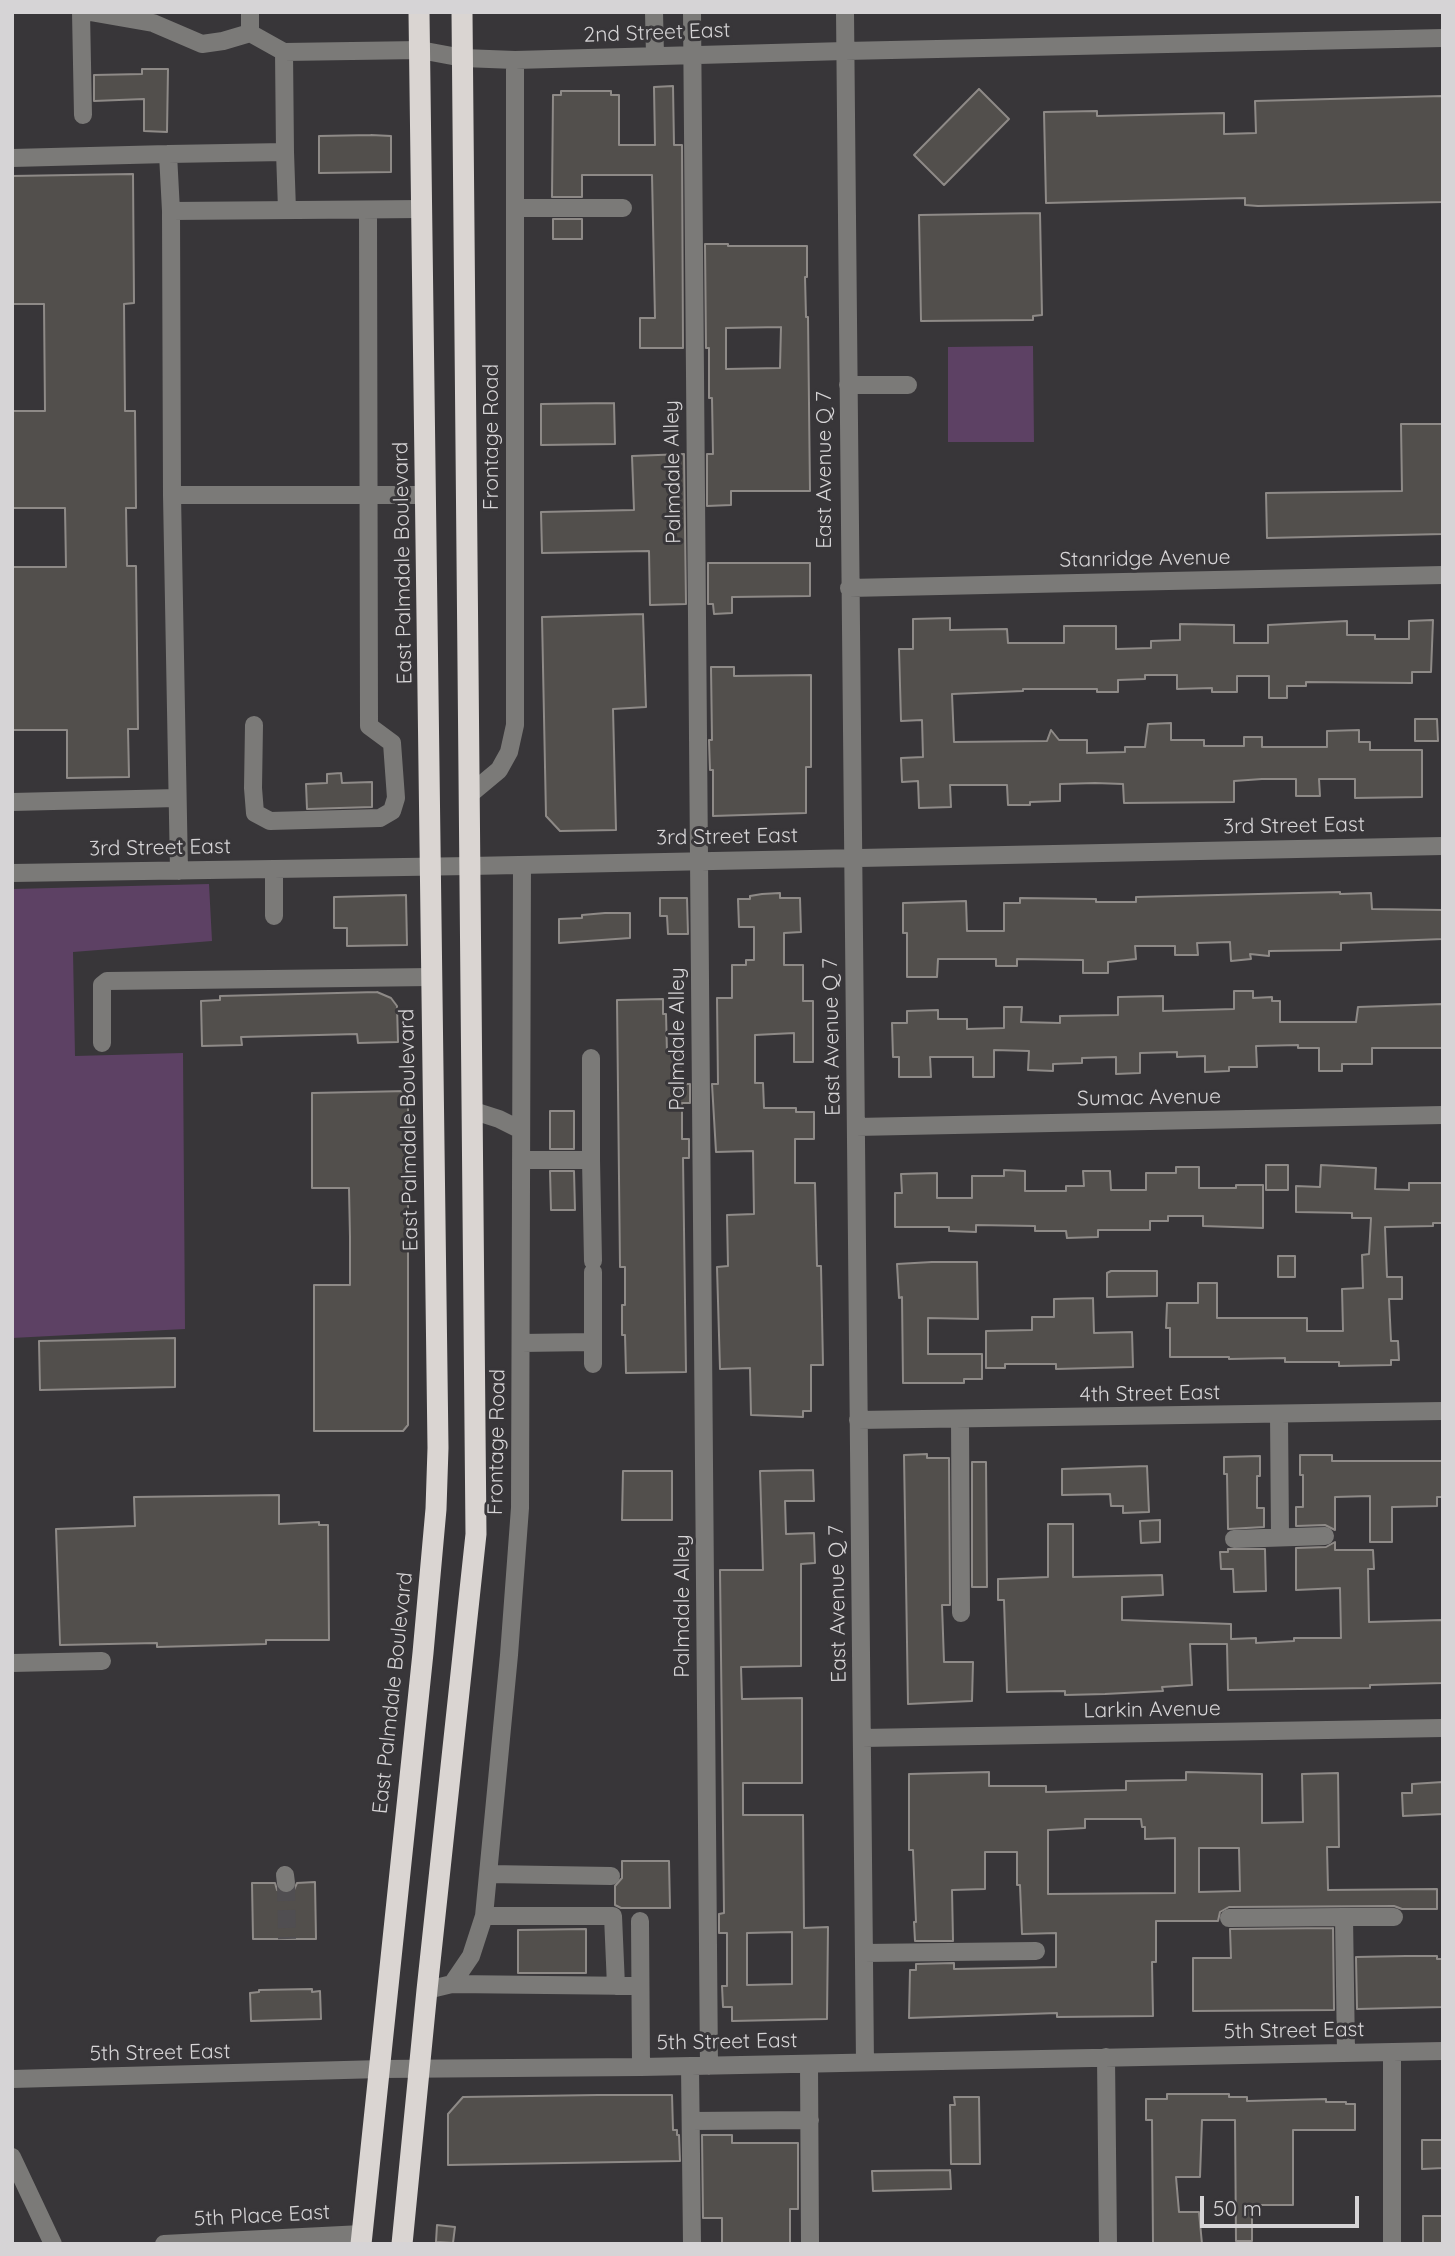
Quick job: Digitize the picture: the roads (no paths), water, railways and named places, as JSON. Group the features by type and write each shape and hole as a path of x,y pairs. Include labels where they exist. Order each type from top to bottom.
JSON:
{"highway":[{"name":"East Palmdale Boulevard","path":"362,2239 436,1509 438,1448 419,12"},
{"path":"402,2244 476,1534 462,12"}],"street":[{"path":"81,12 83,115"},
{"path":"90,12 153,23 202,44 250,33 284,52 287,210"},
{"path":"250,12 250,33"},
{"path":"654,12 655,56"},
{"name":"Palmdale Alley","path":"692,12 709,2066"},
{"name":"East Avenue Q 7","path":"845,12 865,2061"},
{"name":"2nd Street East","path":"284,52 420,50 463,58 515,61 1443,38"},
{"name":"Frontage Road","path":"469,795 499,770 509,752 515,725 515,61"},
{"path":"12,158 285,152"},
{"path":"168,153 171,211 178,871"},
{"path":"515,208 623,208"},
{"path":"171,211 422,209"},
{"path":"254,724 255,813 270,821 380,818 392,811 396,798 392,743 369,726 368,210"},
{"path":"848,385 908,385"},
{"path":"172,495 426,495"},
{"name":"Stanridge Avenue","path":"849,588 1443,575"},
{"path":"12,802 177,798"},
{"name":"3rd Street East","path":"12,873 1443,846"},
{"name":"Frontage Road","path":"452,1984 471,1956 484,1916 520,1508 522,865"},
{"path":"274,869 274,916"},
{"path":"102,1043 102,985 107,981 432,977"},
{"path":"591,1058 593,1364"},
{"path":"471,1110 521,1130"},
{"name":"Sumac Avenue","path":"856,1127 1443,1115"},
{"path":"521,1160 591,1160"},
{"path":"521,1343 593,1342"},
{"name":"4th Street East","path":"858,1420 1443,1411"},
{"path":"1279,1415 1280,1536"},
{"path":"960,1419 961,1614"},
{"path":"1234,1539 1325,1536"},
{"path":"12,1663 102,1661"},
{"name":"Larkin Avenue","path":"862,1738 1443,1728"},
{"path":"489,1874 611,1876"},
{"path":"484,1916 613,1916 615,1986"},
{"path":"1344,1917 1346,2053"},
{"path":"1229,1918 1394,1917"},
{"path":"640,1921 641,2067"},
{"path":"864,1953 1036,1951"},
{"path":"427,1990 452,1984 640,1986"},
{"name":"5th Street East","path":"12,2079 419,2068 709,2066 1443,2051"},
{"path":"1392,2052 1392,2244"},
{"path":"1106,2057 1108,2244"},
{"path":"809,2064 810,2244"},
{"path":"690,2066 692,2244"},
{"path":"691,2120 810,2120"},
{"path":"12,2157 53,2244"},
{"name":"5th Place East","path":"164,2244 362,2239"}],"tunnel":[{"path":"286,1883 287,1939"}]}
